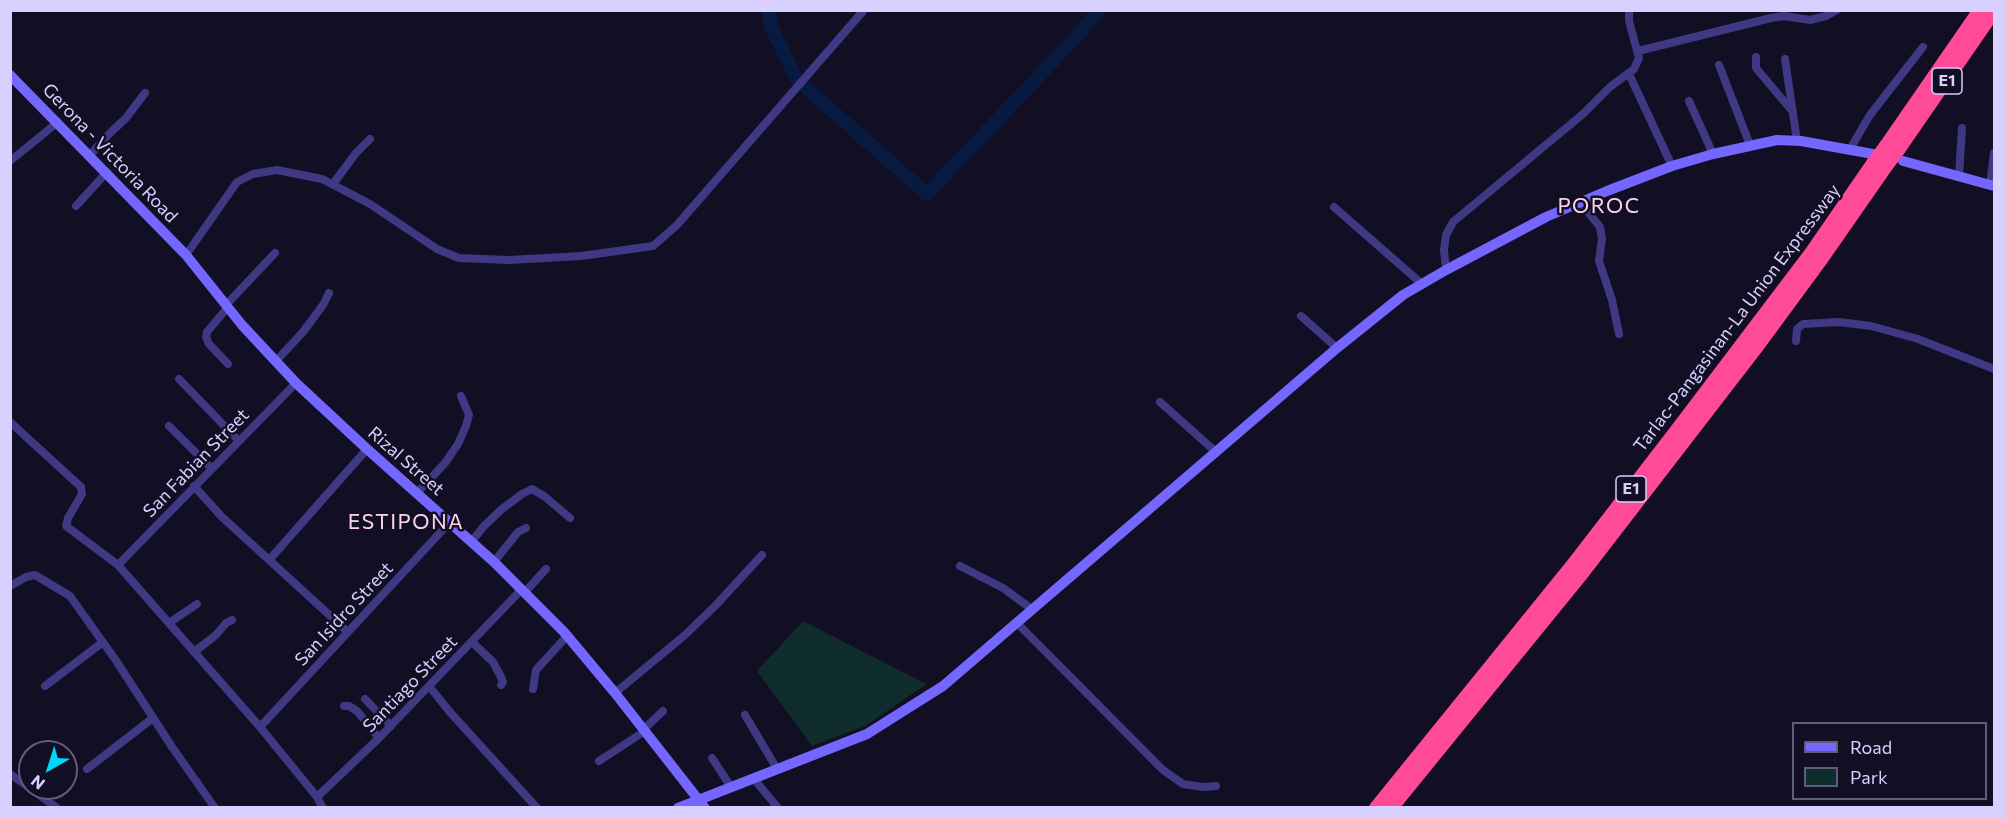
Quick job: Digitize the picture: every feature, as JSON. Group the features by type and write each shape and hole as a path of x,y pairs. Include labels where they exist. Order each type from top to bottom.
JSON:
{"highway":[{"name":"Tarlac-Pangasinan-La Union Expressway","path":"1896,152 1980,10"},
{"name":"Tarlac-Pangasinan-La Union Expressway","path":"1376,807 1566,574 1806,260 1878,161 1896,152 1995,11"},
{"name":"Tarlac-Pangasinan-La Union Expressway","path":"1392,807 1583,572 1755,349 1822,258 1878,161"}],"street":[{"path":"186,255 237,182 245,177 277,170 322,179 333,184 370,204 437,249 459,258 488,261 581,256 653,246 677,225 864,10"},
{"path":"1446,270 1443,249 1446,235 1453,222 1583,114 1610,87 1629,74 1637,63 1638,51 1629,21 1629,10"},
{"path":"1638,51 1771,18 1784,16 1810,20 1826,16 1837,10"},
{"path":"1850,149 1870,115 1923,47"},
{"path":"1756,57 1756,68 1793,112"},
{"path":"1785,59 1797,141"},
{"path":"1719,65 1750,145"},
{"path":"1629,74 1672,166"},
{"name":"Gerona - Victoria Road","path":"10,75 186,255"},
{"path":"90,155 126,118 145,93"},
{"path":"1689,101 1713,154"},
{"path":"10,161 58,122"},
{"path":"1959,176 1962,128"},
{"path":"333,184 356,153 370,139"},
{"path":"678,807 702,804 731,787 867,734 943,686 1336,348 1403,295 1446,270 1580,202 1672,166 1713,154 1777,140 1850,149 1878,161"},
{"path":"1896,152 1992,186 1995,153"},
{"path":"76,206 107,172"},
{"path":"1580,202 1600,227 1602,239 1599,261 1612,300 1619,334"},
{"path":"1334,207 1422,284"},
{"path":"228,364 209,344 206,337 207,332 275,252"},
{"name":"Rizal Street","path":"186,255 227,306 296,382 367,449 472,541 568,635 702,804"},
{"path":"276,362 303,332 323,305 328,293"},
{"path":"1301,316 1336,348"},
{"path":"1796,341 1797,328 1803,324 1839,322 1871,326 1918,339 1995,369"},
{"path":"179,379 239,441"},
{"name":"San Fabian Street","path":"118,565 296,382"},
{"path":"417,493 445,463 458,444 469,415 461,396"},
{"path":"1160,402 1216,452"},
{"path":"10,422 81,487 82,494 66,526 118,565 260,727 323,807"},
{"path":"169,426 212,469"},
{"path":"270,559 367,449"},
{"path":"194,486 222,517 348,632"},
{"path":"472,541 502,509 532,489 570,518"},
{"name":"San Isidro Street","path":"260,727 450,522"},
{"path":"494,562 518,532 526,528"},
{"path":"615,693 685,635 762,555"},
{"path":"960,566 1003,588 1033,610"},
{"name":"Santiago Street","path":"317,797 379,738 546,569"},
{"path":"10,586 35,575 70,596 215,807"},
{"path":"169,623 197,604"},
{"path":"194,652 232,620"},
{"path":"1017,623 1163,770 1183,784 1202,787 1216,786"},
{"path":"532,689 536,670 568,635"},
{"path":"45,686 103,642"},
{"path":"472,642 493,662 503,682 501,685"},
{"path":"429,686 537,807"},
{"path":"365,699 391,726"},
{"path":"344,706 357,711 379,738"},
{"path":"599,761 645,730 663,711"},
{"path":"745,715 777,769"},
{"path":"87,769 153,718"},
{"path":"712,758 731,787"},
{"path":"754,779 778,807"}],"green space":[{"path":"803,621 927,684 865,726 812,746 757,671"}],"waterway":[{"path":"768,10 771,27 797,80"},
{"path":"805,87 927,194 1099,10"}],"district":[{"name":"POROC","path":"1599,206"},
{"name":"ESTIPONA","path":"406,522"}]}
